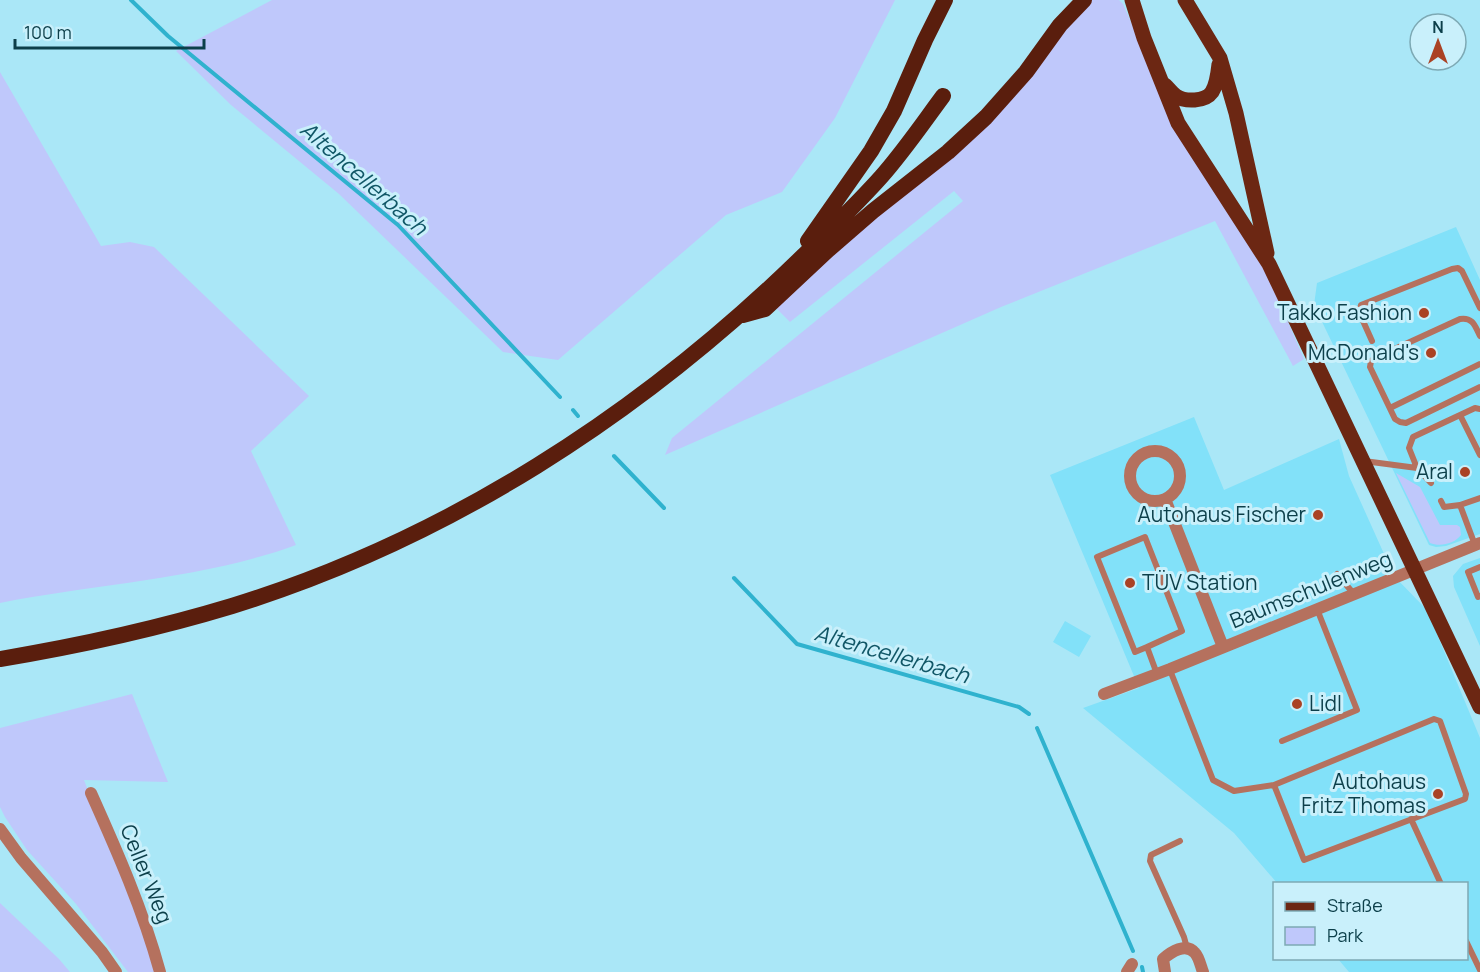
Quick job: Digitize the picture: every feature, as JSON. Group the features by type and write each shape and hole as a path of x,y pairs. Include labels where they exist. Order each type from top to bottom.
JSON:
{"highway":[{"path":"784,274 870,151 894,111 945,0"},
{"path":"739,316 765,309 873,211 948,152 992,110 1084,0"},
{"path":"0,659 118,636 234,605 362,558 433,526 491,495 618,412 695,354 739,316 882,176 943,96"}],"main road":[{"path":"1132,0 1161,81 1179,123 1269,264 1480,707"},
{"path":"1185,0 1220,58 1236,113 1269,264"},
{"path":"1161,81 1177,97 1188,100 1200,99 1210,95 1214,87 1220,58"}],"street":[{"path":"1158,450 1165,452 1171,455 1179,466 1181,472 1179,486 1166,499 1146,500 1132,486 1130,473 1132,466 1135,460 1145,452 1158,450"},
{"name":"Baumschulenweg","path":"1166,499 1223,647"},
{"name":"Baumschulenweg","path":"1104,694 1477,544"},
{"name":"Celler Weg","path":"91,793 119,855 151,940 160,972"},
{"path":"0,829 21,858 102,952 116,972"},
{"path":"1165,972 1163,959 1173,950 1187,948 1196,953 1203,972"}],"lane":[{"path":"1372,341 1359,312 1361,305 1452,269 1458,268 1462,271 1480,308"},
{"path":"1480,336 1473,322 1467,318 1460,319 1375,358 1370,367 1395,419 1400,422 1406,423 1480,387"},
{"path":"1390,408 1480,364"},
{"path":"1431,483 1417,468 1409,448 1413,437 1461,417 1475,408 1480,409"},
{"path":"1461,417 1480,455"},
{"path":"1363,461 1417,468"},
{"path":"1441,501 1444,507 1460,505 1480,498"},
{"path":"1460,505 1477,544"},
{"path":"1144,537 1182,631 1147,647 1135,652 1097,557 1144,537"},
{"path":"1479,598 1468,572 1480,567"},
{"path":"1337,574 1354,594"},
{"path":"1282,741 1357,710 1317,609"},
{"path":"1147,647 1163,671 1213,780 1234,791 1274,785 1434,719 1440,721 1464,786 1465,799 1304,860 1274,785"},
{"path":"1411,819 1440,882"},
{"path":"1180,841 1151,855 1150,861 1187,948"},
{"path":"1468,942 1480,970"}],"shaded area":[{"path":"1456,227 1480,280 1480,534 1446,546 1436,547 1429,545 1314,305 1317,283"},
{"path":"1194,417 1224,490 1339,439 1349,476 1394,576 1427,610 1480,738 1480,972 1349,972 1339,960 1468,960 1468,882 1276,882 1234,833 1083,708 1139,688 1050,475"},
{"path":"1480,558 1480,646 1454,587 1453,576 1463,564"},
{"path":"1065,621 1091,636 1079,657 1053,642"}],"green space":[{"path":"272,0 895,0 835,118 782,192 726,215 558,360 503,352 339,194 231,105 176,51"},
{"path":"1090,0 1119,0 1123,4 1139,40 1264,267 1304,359 1293,366 1215,221 1001,307 665,455 672,438 963,201 954,191 790,322 773,305 879,215"},
{"path":"0,72 101,246 130,242 154,247 309,396 251,451 296,545 223,566 150,580 0,603"},
{"path":"1396,473 1420,487 1440,525 1460,527 1461,535 1455,541 1438,545 1430,543"},
{"path":"132,694 168,782 84,780 146,941 154,972 128,972 76,904 27,850 0,807 0,728"},
{"path":"0,903 59,959 70,972 0,972"}],"waterway":[{"name":"Altencellerbach","path":"131,0 168,36 398,225 560,397"},
{"name":"Altencellerbach","path":"573,410 578,416"},
{"name":"Altencellerbach","path":"614,456 664,508"},
{"name":"Altencellerbach","path":"734,578 797,644 1019,707 1029,714"},
{"name":"Altencellerbach","path":"1037,728 1133,951"},
{"name":"Altencellerbach","path":"1142,967 1143,972"}],"place":[{"name":"Takko Fashion","path":"1424,313"},
{"name":"McDonald's","path":"1431,353"},
{"name":"Aral","path":"1465,472"},
{"name":"Autohaus Fischer","path":"1318,515"},
{"name":"TÜV Station","path":"1130,583"},
{"name":"Lidl","path":"1297,704"},
{"name":"Autohaus Fritz Thomas","path":"1438,794"}]}
